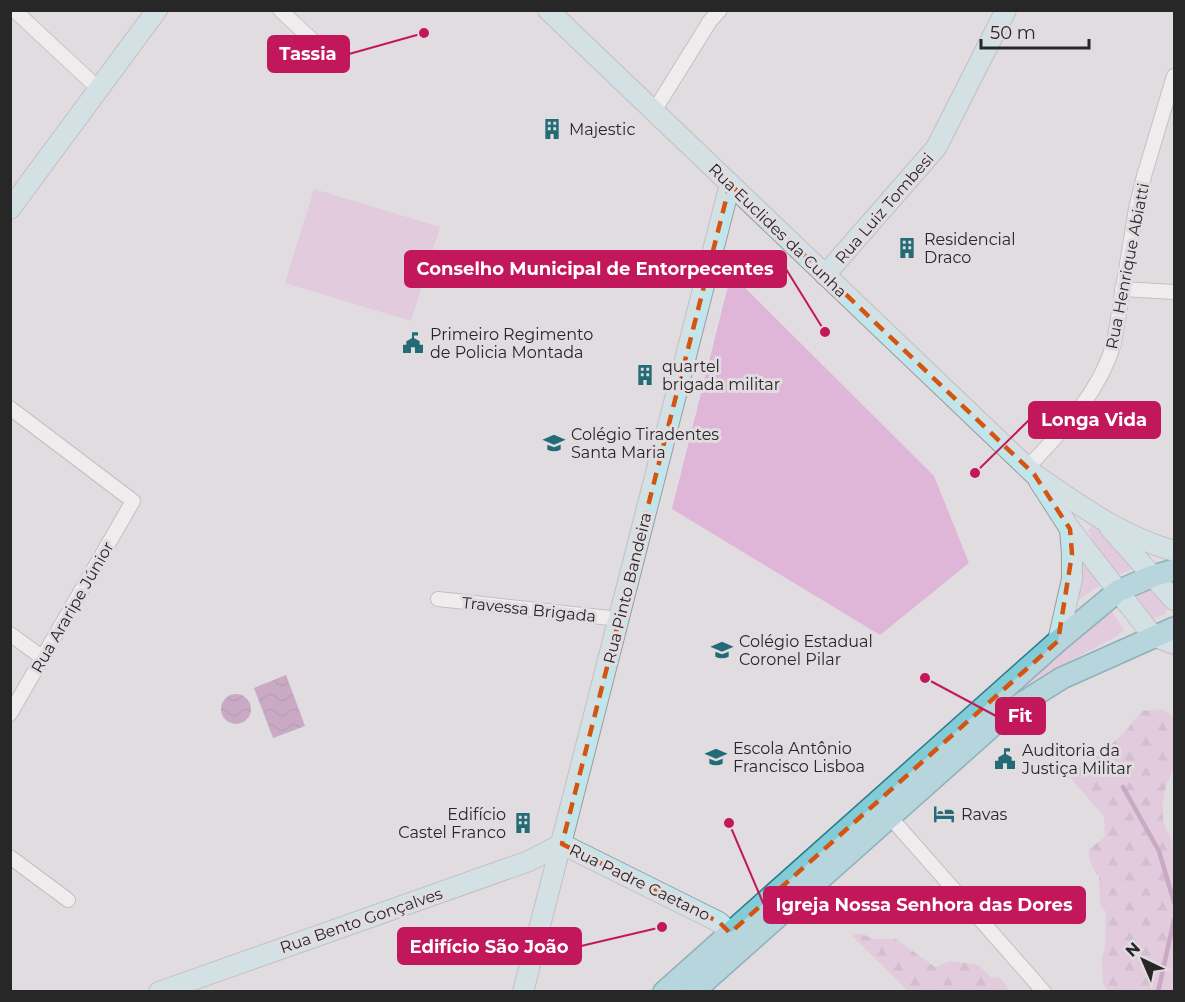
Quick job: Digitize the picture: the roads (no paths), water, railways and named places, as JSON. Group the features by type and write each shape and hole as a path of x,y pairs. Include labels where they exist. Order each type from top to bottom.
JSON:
{"main road":[{"path":"693,992 737,940 1059,641 1118,591 1174,570"},
{"path":"664,992 737,940 890,817 1008,712 1062,678 1174,628"}],"street":[{"path":"14,10 100,90"},
{"path":"10,208 100,90 157,10"},
{"path":"280,10 334,60"},
{"name":"Rua Euclides da Cunha","path":"548,10 1031,471 1104,522 1174,551"},
{"path":"654,111 710,21 720,10"},
{"name":"Rua Luiz Tombesi","path":"825,274 936,148 1006,10"},
{"name":"Rua Henrique Abiatti","path":"1031,471 1097,385 1108,363 1114,342 1136,209 1174,76"},
{"name":"Rua Pinto Bandeira","path":"523,992 730,184"},
{"path":"1122,289 1174,292"},
{"name":"Rua Araripe Júnior","path":"10,408 133,501 10,714"},
{"name":"Rua Euclides da Cunha","path":"1031,471 1070,529 1153,636"},
{"name":"Rua Euclides da Cunha","path":"1104,522 1174,600"},
{"name":"Rua Euclides da Cunha","path":"1059,641 1072,579 1070,529"},
{"name":"Travessa Brigada","path":"438,599 619,619"},
{"path":"10,634 43,658"},
{"path":"1153,636 1174,644"},
{"path":"890,817 1044,992"},
{"name":"Rua Padre Caetano","path":"561,844 719,922 737,940"},
{"name":"Rua Bento Gonçalves","path":"159,992 529,861 561,844"},
{"path":"10,857 68,900"}],"water":[{"path":"286,675 305,726 273,738 254,688"},
{"path":"236,694 246,699 251,709 246,719 236,724 226,719 221,709 226,699"}],"waterway":[{"path":"1123,787 1159,851 1174,902"},
{"path":"1158,992 1174,920"}],"place":[{"name":"Tassia","path":"424,33"},
{"name":"Majestic","path":"552,129"},
{"name":"Residencial Draco","path":"907,248"},
{"name":"Conselho Municipal de Entorpecentes","path":"825,332"},
{"name":"Primeiro Regimento de Policia Montada","path":"413,343"},
{"name":"quartel brigada militar","path":"645,375"},
{"name":"Colégio Tiradentes Santa Maria","path":"554,443"},
{"name":"Longa Vida","path":"975,473"},
{"name":"Colégio Estadual Coronel Pilar","path":"722,650"},
{"name":"Fit","path":"925,678"},
{"name":"Escola Antônio Francisco Lisboa","path":"716,757"},
{"name":"Auditoria da Justiça Militar","path":"1005,759"},
{"name":"Ravas","path":"944,814"},
{"name":"Edifício Castel Franco","path":"523,823"},
{"name":"Igreja Nossa Senhora das Dores","path":"729,823"},
{"name":"Edifício São João","path":"662,927"}]}
